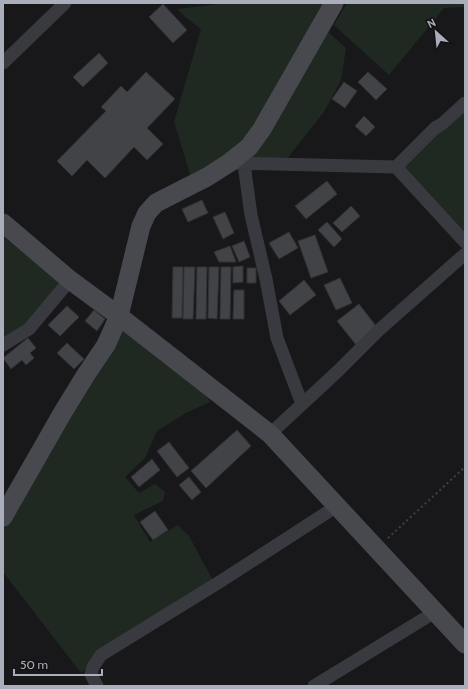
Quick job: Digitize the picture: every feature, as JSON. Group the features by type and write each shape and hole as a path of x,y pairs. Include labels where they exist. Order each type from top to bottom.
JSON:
{"street":[{"path":"3,63 65,3"},
{"path":"302,404 277,338 266,278 237,164 262,129 334,3"},
{"path":"3,517 63,412 106,344 119,316 141,226 147,213 156,203 207,177 237,164 396,167 436,128 465,103"},
{"path":"396,167 465,242"},
{"path":"3,223 70,280 119,316 270,434 465,644"},
{"path":"270,434 338,371 379,330 465,254"},
{"path":"3,346 29,329 70,280"},
{"path":"97,686 91,674 93,667 101,655 221,581 337,506"},
{"path":"314,686 435,612"}],"path":[{"path":"377,549 465,467"}],"shaded area":[{"path":"209,3 334,3 252,143 193,184 174,122 201,29 177,9 219,4"},
{"path":"347,3 465,3 465,7 444,8 389,75 334,25"},
{"path":"325,29 346,48 341,80 324,112 282,165 248,160"},
{"path":"465,111 465,241 396,167"},
{"path":"3,237 62,281 22,334 3,345"},
{"path":"114,328 152,342 160,361 200,379 210,402 186,413 157,431 145,458 125,477 139,493 155,484 165,492 163,501 134,515 150,542 178,525 189,536 217,588 190,599 81,673 3,572 3,517"}],"building":[{"path":"163,4 187,30 173,43 149,17"},
{"path":"99,53 108,63 83,87 73,77"},
{"path":"146,72 175,99 147,128 163,144 147,160 134,147 105,178 87,160 72,176 57,161 106,111 101,107 121,86 127,92"},
{"path":"368,72 387,89 376,100 358,82"},
{"path":"344,82 357,91 345,108 332,99"},
{"path":"364,116 375,127 366,136 355,126"},
{"path":"327,181 337,194 306,219 295,206"},
{"path":"202,200 208,213 188,222 182,209"},
{"path":"351,206 360,216 342,232 333,223"},
{"path":"225,212 234,233 223,239 213,217"},
{"path":"327,222 342,239 334,247 318,230"},
{"path":"289,232 298,248 279,259 269,243"},
{"path":"315,235 328,272 311,278 298,241"},
{"path":"244,241 250,257 239,262 232,246"},
{"path":"230,246 236,262 219,262 214,252"},
{"path":"243,266 243,282 233,283 233,267"},
{"path":"173,267 183,267 182,318 172,318"},
{"path":"184,267 195,267 193,319 183,319"},
{"path":"197,267 207,267 206,319 196,319"},
{"path":"209,267 219,267 217,319 208,318"},
{"path":"221,267 231,267 230,319 220,319"},
{"path":"247,268 256,268 256,283 247,283"},
{"path":"340,278 352,303 336,310 324,285"},
{"path":"304,280 316,295 290,315 279,301"},
{"path":"234,290 244,290 244,319 233,319"},
{"path":"359,304 379,330 357,346 337,321"},
{"path":"67,306 79,317 60,336 48,325"},
{"path":"94,310 105,319 97,331 85,321"},
{"path":"28,338 36,348 30,353 34,358 26,365 22,360 11,369 3,358"},
{"path":"67,343 84,359 74,369 57,353"},
{"path":"237,430 251,446 206,488 191,471"},
{"path":"169,442 189,468 177,477 157,451"},
{"path":"152,459 160,470 139,487 131,477"},
{"path":"189,477 201,492 192,500 179,485"},
{"path":"155,511 168,530 153,540 140,522"}]}
